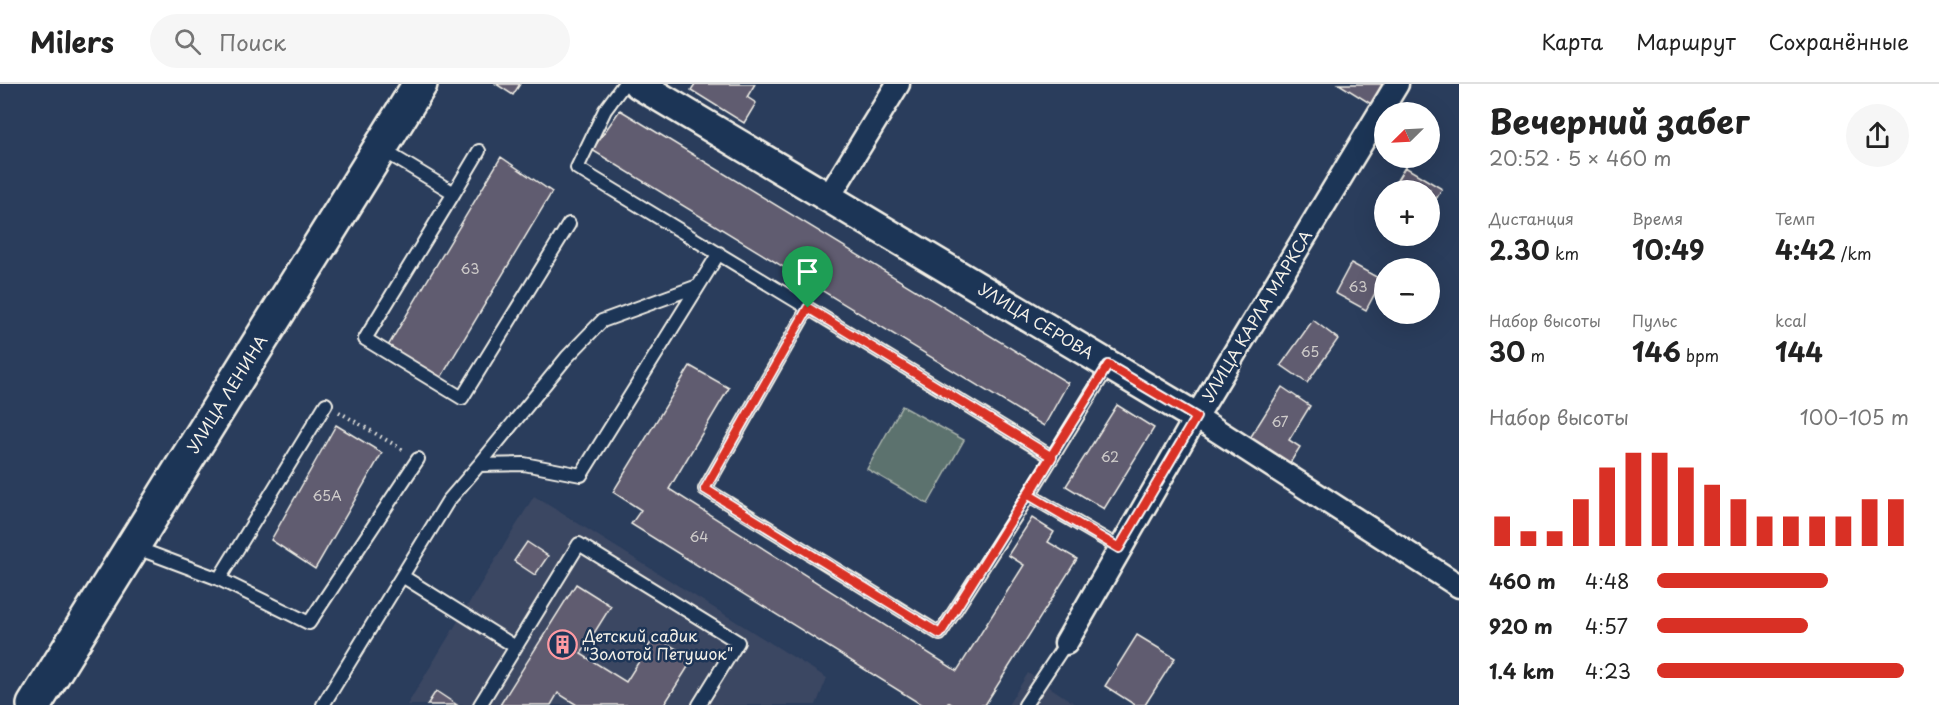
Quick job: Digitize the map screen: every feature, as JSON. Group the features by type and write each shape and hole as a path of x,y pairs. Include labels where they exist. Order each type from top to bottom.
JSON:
{"main road":[{"name":"УЛИЦА ЛЕНИНА","path":"34,705 420,84"}],"street":[{"name":"УЛИЦА СЕРОВА","path":"638,84 1196,417 1459,586"},
{"path":"828,198 898,84"},
{"name":"УЛИЦА КАРЛА МАРКСА","path":"1066,643 1196,417 1397,84"}],"lane":[{"path":"624,84 605,110 577,168 1052,457"},
{"path":"380,148 454,193"},
{"path":"480,151 365,339 462,398 569,224"},
{"path":"479,465 524,465 581,475 718,253"},
{"path":"323,705 448,501 567,357 602,321 698,286"},
{"path":"808,308 705,489 940,634 1029,495 1108,365"},
{"path":"219,579 326,404"},
{"path":"133,546 219,579 309,623 418,459"},
{"path":"1029,495 1119,548"},
{"path":"480,705 514,646 579,544 738,642 699,705"},
{"path":"402,576 514,646"},
{"path":"1025,705 1066,643"}],"path":[{"path":"326,404 418,459"}],"shaded area":[{"path":"534,496 827,678 816,705 407,705"},
{"path":"1028,673 1077,705 1008,705"}],"green space":[{"path":"902,406 964,440 928,504 867,469"}],"building":[{"path":"496,84 520,84 513,95"},
{"path":"695,84 755,84 747,97 756,103 744,123 691,90"},
{"path":"1339,84 1383,84 1371,104"},
{"path":"620,110 1068,383 1044,426 592,150"},
{"path":"501,157 552,192 439,381 388,346"},
{"path":"1407,168 1427,180 1397,180"},
{"path":"1351,263 1374,276 1374,295 1366,310 1335,293"},
{"path":"1313,320 1338,339 1307,383 1281,365"},
{"path":"690,366 729,388 669,489 957,671 1024,565 1008,555 1032,518 1054,532 1048,542 1077,559 985,705 953,705 948,702 946,705 922,705 631,524 641,510 613,492"},
{"path":"1282,387 1310,406 1289,440 1300,447 1290,463 1250,438"},
{"path":"1117,405 1154,428 1104,509 1066,486"},
{"path":"336,425 382,453 315,569 271,540"},
{"path":"527,542 548,556 535,575 514,561"},
{"name":"Детский садик \"Золотой Петушок\"","path":"576,584 611,606 581,654 626,682 655,636 693,659 664,705 577,705 558,693 551,705 500,705"},
{"path":"1137,635 1175,658 1145,705 1135,705 1105,686"},
{"path":"436,691 457,705 427,705"}],"place":[{"name":"Детский садик \"Золотой Петушок\"","path":"562,645"}],"route":[{"path":"808,308 705,489 940,634 1029,495 1108,365 1196,417 1119,548 1029,495 1052,457 808,308"}]}
